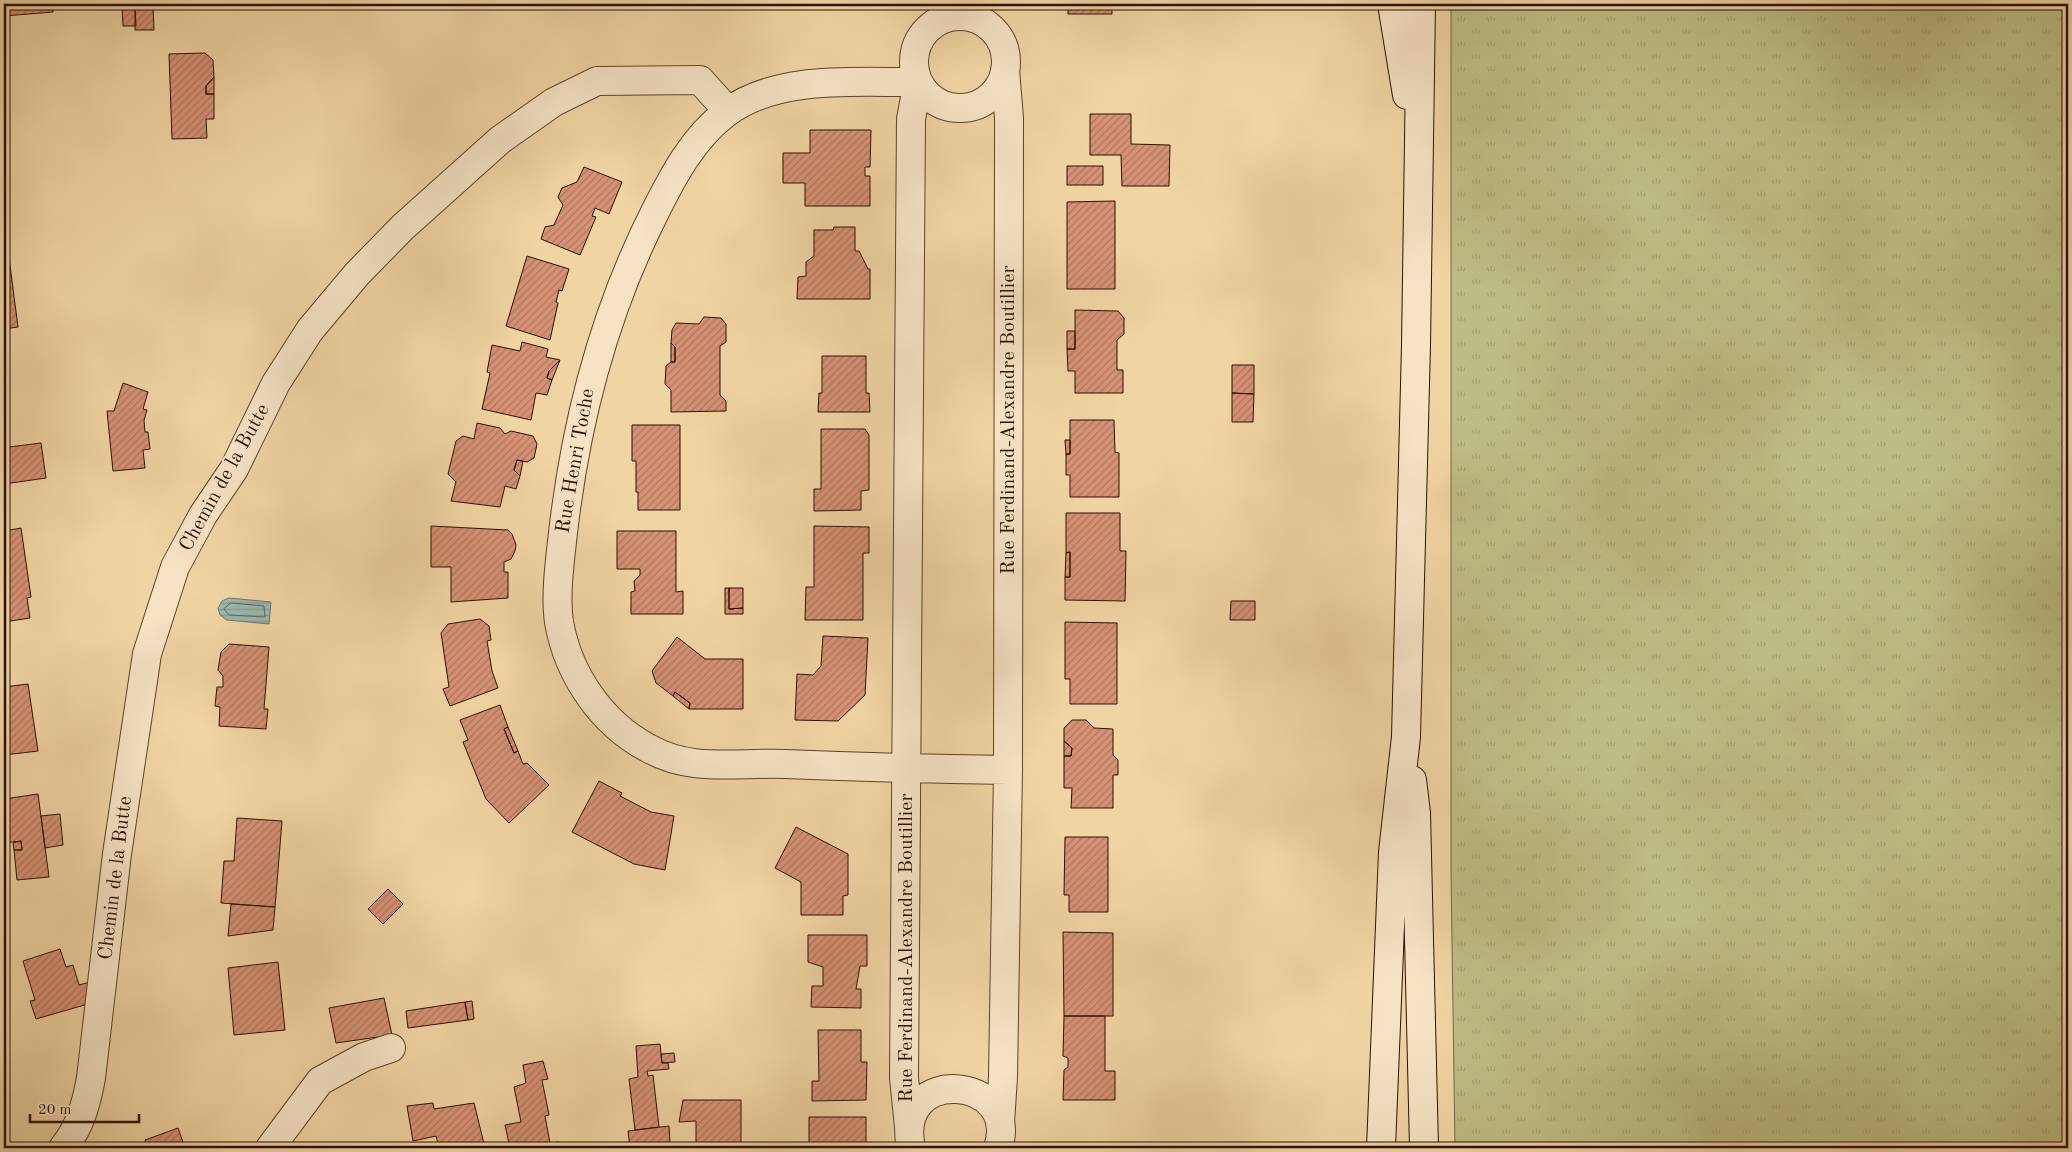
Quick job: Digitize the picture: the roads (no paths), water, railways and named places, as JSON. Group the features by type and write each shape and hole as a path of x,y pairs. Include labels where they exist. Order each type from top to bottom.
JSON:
{"street":[{"path":"1392,4 1419,173"},
{"path":"1381,1148 1393,852 1406,737 1421,4"},
{"path":"962,10 983,21 997,34 1005,51 1005,70 1001,84 980,103 964,108 950,107 936,101 918,82 914,58 916,46 922,35 940,20 962,10"},
{"name":"Rue Ferdinand-Alexandre Boutillier","path":"999,1136 1003,1077 1008,770 1009,118 1005,70"},
{"name":"Chemin de la Butte","path":"63,1148 76,1131 85,1110 91,1078 117,854 147,654 175,567 203,515 234,469 276,383 310,330 357,274 438,194 500,140 554,102 597,81 700,80 728,111"},
{"name":"Rue Ferdinand-Alexandre Boutillier","path":"910,1138 904,1078 911,118 918,82"},
{"name":"Rue Henri Toche","path":"907,768 773,764 690,764 667,758 632,739 613,724 596,705 571,664 559,620 560,566 567,498 575,443 592,374 614,304 644,234 686,155 706,131 728,111 788,85 918,82"},
{"path":"1406,737 1416,813 1424,1148"},
{"name":"Rue Ferdinand-Alexandre Boutillier","path":"907,768 1008,770"},
{"path":"270,1148 320,1081 364,1056 391,1048"},
{"path":"910,1138 914,1112 924,1100 937,1091 952,1088 968,1089 983,1097 993,1108 999,1136"}],"water":[{"path":"229,598 271,602 269,624 227,620 220,615 218,608 222,601"}]}
